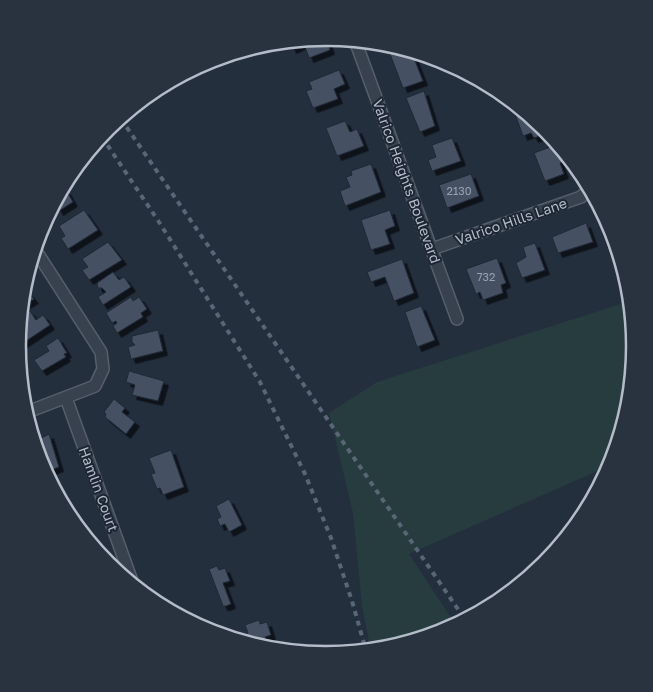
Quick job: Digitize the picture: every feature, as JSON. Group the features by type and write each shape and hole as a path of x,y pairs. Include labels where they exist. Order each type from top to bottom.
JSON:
{"street":[{"name":"Valrico Heights Boulevard","path":"358,47 457,319"},
{"name":"Valrico Hills Lane","path":"432,249 581,197 585,193"},
{"path":"33,410 95,386 103,369 101,352 40,257"},
{"name":"Hamlin Court","path":"66,398 129,572"}],"green space":[{"path":"623,303 627,346 624,385 617,424 600,470 409,554 451,618 404,636 369,643 362,606 353,513 329,413 377,382"}],"building":[{"path":"305,46 329,46 330,50 309,58"},
{"path":"390,54 415,59 423,81 403,88"},
{"path":"339,70 345,84 334,89 338,99 313,108 306,91 312,89 309,82"},
{"path":"424,91 435,126 420,132 406,98"},
{"path":"515,112 541,136 534,138 531,133 523,136"},
{"path":"345,121 350,132 357,129 364,146 337,156 326,128"},
{"path":"452,138 461,161 432,171 428,160 436,157 432,145"},
{"path":"551,147 564,161 560,163 564,174 545,181 534,153"},
{"path":"371,164 381,192 345,206 340,191 350,187 346,177 352,175 351,171"},
{"path":"471,174 479,196 447,208 439,185"},
{"path":"68,193 73,202 58,210"},
{"path":"84,210 98,230 68,249 61,238 65,236 59,226"},
{"path":"390,210 395,226 385,230 390,244 371,250 361,220"},
{"path":"598,221 604,231 613,256 611,257"},
{"path":"586,223 593,242 558,253 552,237"},
{"path":"108,242 122,260 89,280 82,270 88,267 82,259"},
{"path":"535,243 545,270 522,278 516,263 526,257 523,247"},
{"path":"497,258 506,283 501,285 503,293 483,300 480,292 476,294 466,269"},
{"path":"402,259 414,293 394,301 385,277 371,282 367,272"},
{"path":"113,272 119,280 124,277 131,287 103,305 98,297 106,292 102,288 98,288 97,283"},
{"path":"131,297 133,301 139,297 147,309 141,313 143,317 117,333 113,326 117,323 116,321 112,323 106,313"},
{"path":"421,306 435,340 417,347 405,312"},
{"path":"30,311 36,320 43,315 50,325 26,341 27,326"},
{"path":"158,330 163,351 131,359 128,347 135,345 132,342 132,336"},
{"path":"58,338 67,353 64,354 66,357 42,371 34,360 49,351 46,346"},
{"path":"129,371 164,381 158,401 132,395 135,385 126,382"},
{"path":"114,399 125,408 122,412 135,422 126,434 105,417 106,414 104,412"},
{"path":"49,434 59,467 53,469 41,439"},
{"path":"171,450 184,487 163,495 160,488 157,489 151,474 155,473 149,458"},
{"path":"229,499 242,525 229,532 225,524 220,526 217,519 221,517 216,506"},
{"path":"217,566 219,570 225,568 230,581 223,583 231,604 226,606 223,606 209,569"},
{"path":"259,620 260,624 267,622 271,635 265,637 266,640 245,635 248,633 245,625"}],"railway":[{"path":"125,124 461,614"},
{"path":"106,143 159,222 260,382 305,474 331,538 364,644"}]}
